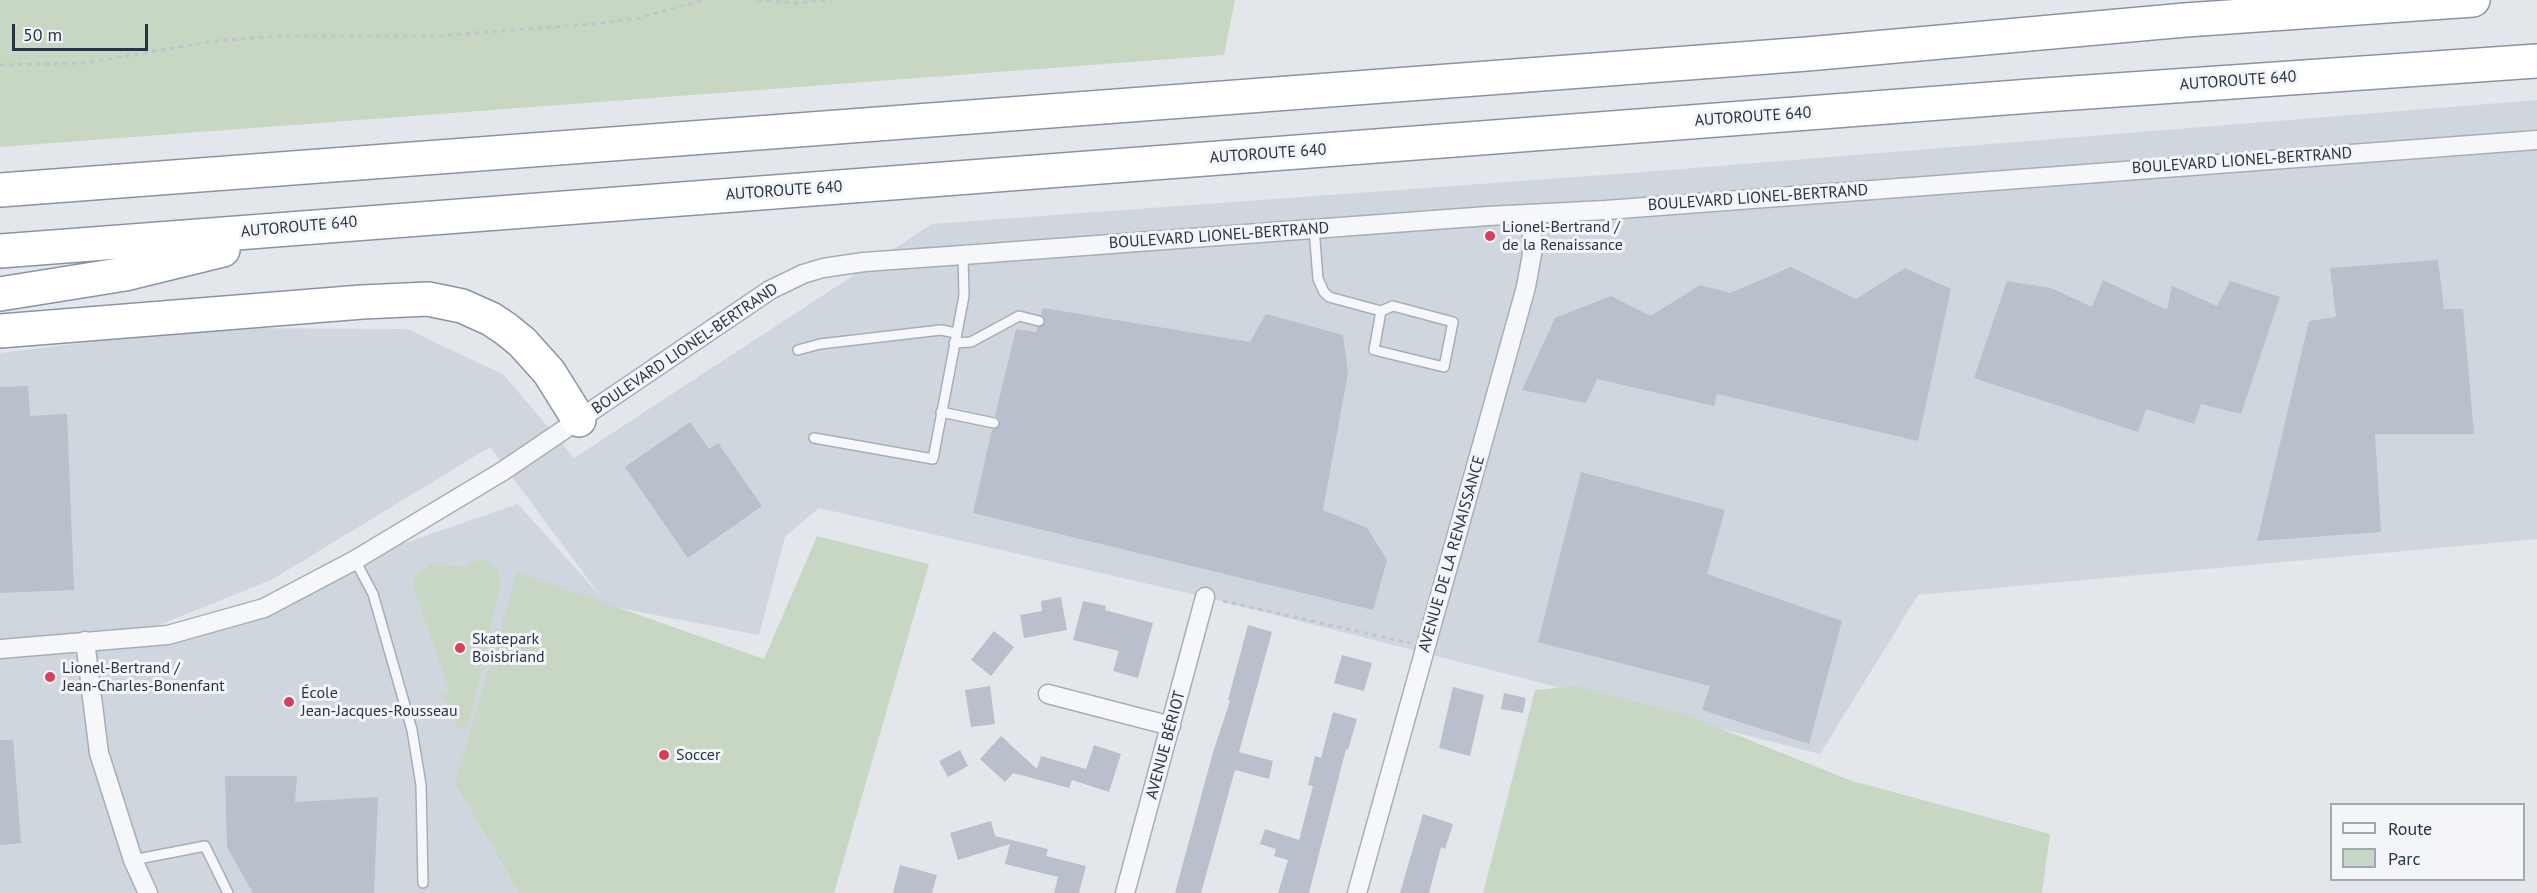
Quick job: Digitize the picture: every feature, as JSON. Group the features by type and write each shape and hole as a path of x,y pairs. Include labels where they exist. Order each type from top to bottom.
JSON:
{"highway":[{"path":"0,190 1807,54 2185,20 2474,0"},
{"name":"AUTOROUTE 640","path":"0,251 2056,94 2537,61"},
{"path":"0,294 125,274 330,224"},
{"path":"0,330 428,299 476,311 514,336 549,372 579,420"}],"street":[{"name":"BOULEVARD LIONEL-BERTRAND","path":"0,649 168,635 264,608 355,560 503,471 787,281 803,274 840,265 1314,228 2537,140"},
{"name":"AVENUE DE LA RENAISSANCE","path":"1358,893 1526,287 1532,254 1532,214"},
{"name":"AVENUE BÉRIOT","path":"1125,893 1172,726 1205,597"},
{"path":"86,641 99,753 133,860 148,893"},
{"path":"1048,694 1172,726"}],"lane":[{"path":"1314,228 1318,279 1324,292 1337,301 1381,311 1393,306 1453,322 1444,367 1374,350 1381,311"},
{"path":"814,438 933,459 964,296 963,255"},
{"path":"798,350 820,344 942,330 955,338 970,342 1019,316 1040,321"},
{"path":"941,412 994,423"},
{"path":"355,560 373,594 412,730 421,785 423,883"},
{"path":"133,860 205,846 228,893"}],"path":[{"path":"0,65 85,63 213,41 279,36 438,36 602,23 639,18 703,0"},
{"path":"758,0 797,3 831,0"},
{"path":"1205,597 1426,647"}],"shaded area":[{"path":"2537,100 2537,539 1918,595 1820,754 1205,597 819,508 785,537 759,635 609,606 455,784 519,893 0,893 0,353 204,328 407,329 504,375 574,458 932,224 1644,172","holes":["490,447 602,598 518,504 355,560 264,608 102,648 273,579"]}],"green space":[{"path":"0,0 1235,0 1224,55 0,147"},
{"path":"817,536 929,564 834,893 519,893 455,784 517,572 764,659"},
{"name":"Skatepark Boisbriand","path":"485,559 498,568 500,585 468,728 458,728 450,705 439,697 450,692 413,586 416,574 431,564 464,567 471,562"},
{"path":"1577,686 1689,716 1852,781 2050,834 2042,893 1483,893 1535,690"}],"building":[{"path":"2438,260 2444,309 2463,309 2474,434 2375,434 2381,532 2257,541 2309,321 2336,317 2330,268"},
{"path":"1791,267 1856,299 1905,268 1951,289 1918,441 1717,394 1714,406 1597,379 1586,403 1522,390 1555,318 1611,296 1651,316 1700,285 1730,293"},
{"path":"2103,280 2167,310 2172,286 2217,306 2230,281 2280,297 2241,414 2201,404 2194,424 2146,409 2138,432 1974,378 2007,281 2051,288 2092,307"},
{"path":"1043,308 1250,342 1266,314 1343,335 1348,373 1323,510 1367,528 1387,560 1373,610 973,513 992,430 1000,425 1000,420 995,416 1016,329 1036,332 1037,328 1045,323 1041,315"},
{"path":"28,386 30,416 67,414 74,590 0,593 0,387"},
{"path":"690,422 709,449 718,443 762,506 688,558 625,467"},
{"path":"1581,472 1725,510 1707,574 1842,621 1809,744 1702,710 1710,686 1538,642"},
{"path":"1061,597 1067,630 1024,638 1020,615 1042,611 1041,601"},
{"path":"1083,601 1106,606 1105,610 1153,623 1138,678 1113,671 1119,651 1073,640"},
{"path":"1248,625 1272,632 1239,752 1273,761 1269,779 1235,770 1201,893 1175,893 1213,752 1230,701 1228,700"},
{"path":"994,631 1014,647 991,676 971,660"},
{"path":"1342,655 1372,663 1364,691 1334,683"},
{"path":"990,686 995,724 971,727 965,690"},
{"path":"1453,687 1484,695 1470,756 1439,748"},
{"path":"1504,693 1526,698 1523,713 1501,709"},
{"path":"1333,712 1357,719 1348,750 1346,749 1309,893 1278,893 1288,860 1274,856 1276,849 1260,844 1265,829 1299,840 1313,786 1308,785 1315,756 1321,758"},
{"path":"1001,736 1037,769 1041,756 1086,769 1094,745 1121,754 1109,792 1072,780 1069,788 1013,773 1005,782 980,759"},
{"path":"0,740 13,740 21,843 0,845"},
{"path":"960,750 968,766 948,777 939,761"},
{"path":"225,776 297,776 295,802 378,797 374,893 253,893 227,847"},
{"path":"1423,814 1453,824 1445,849 1441,847 1429,893 1400,893"},
{"path":"991,821 995,836 1048,849 1046,856 1086,866 1079,893 1054,893 1058,877 1005,864 1010,844 958,860 950,833"},
{"path":"900,865 937,875 932,893 893,893"}],"place":[{"name":"Lionel-Bertrand / de la Renaissance","path":"1490,236"},
{"name":"Skatepark Boisbriand","path":"460,648"},
{"name":"Lionel-Bertrand / Jean-Charles-Bonenfant","path":"50,677"},
{"name":"École Jean-Jacques-Rousseau","path":"289,702"},
{"name":"Soccer","path":"664,755"}]}
